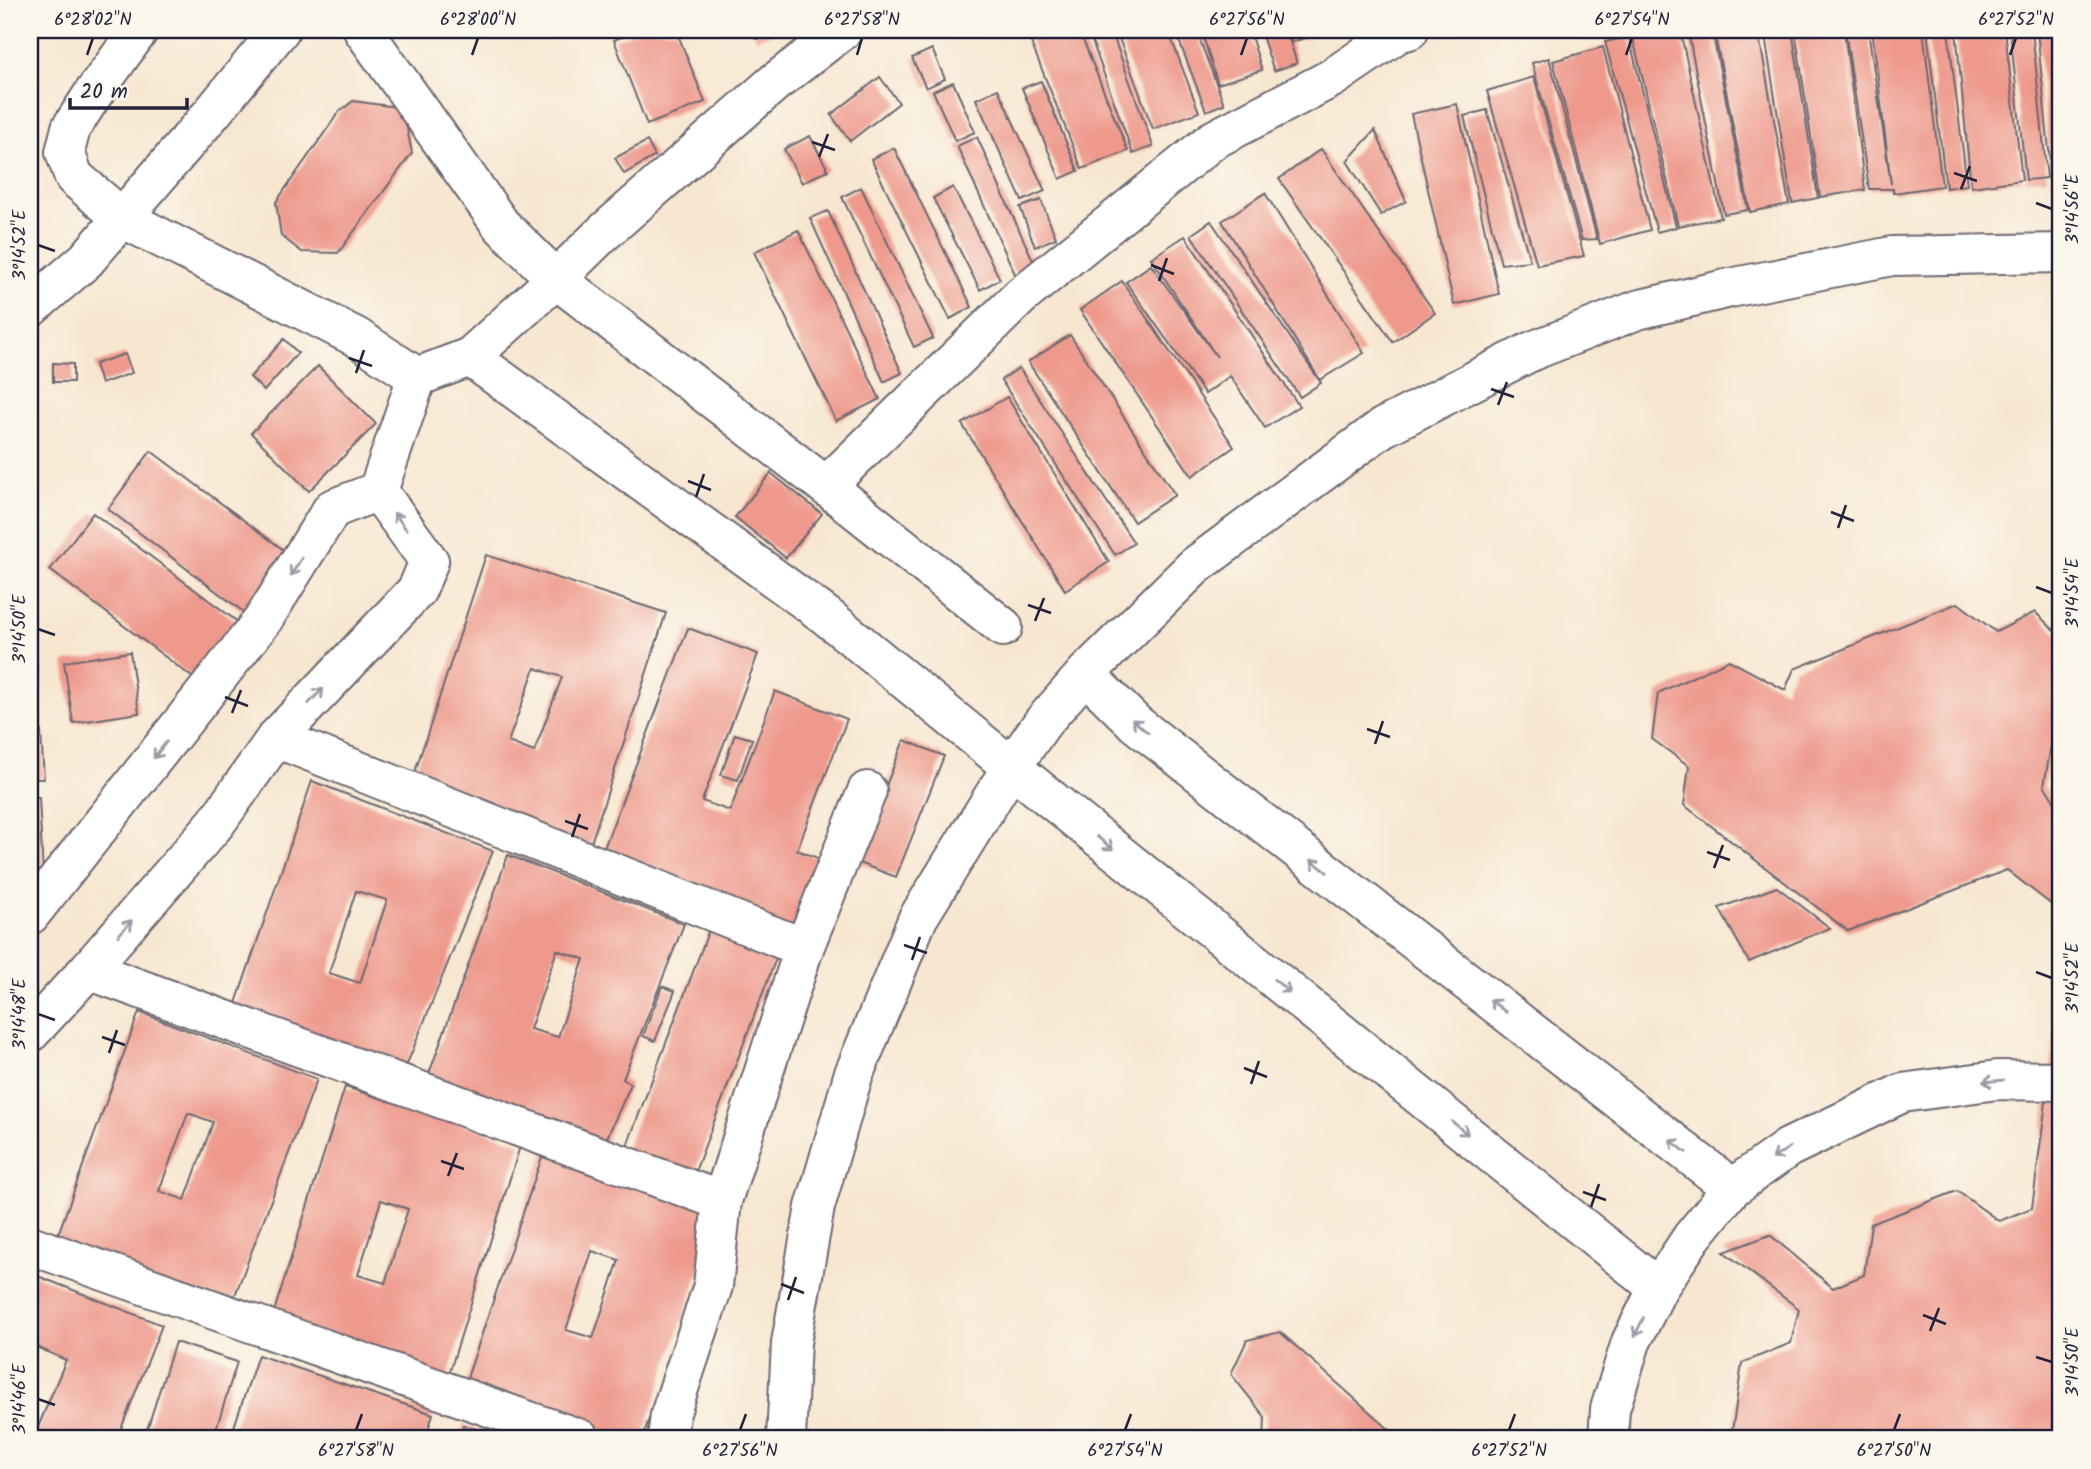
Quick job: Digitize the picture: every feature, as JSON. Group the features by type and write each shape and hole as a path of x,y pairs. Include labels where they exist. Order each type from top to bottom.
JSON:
{"street":[{"path":"139,30 71,128 65,152 74,177 122,218 356,337 417,377"},
{"path":"30,308 86,260 280,30"},
{"path":"363,30 501,225 556,279 826,486 1003,627"},
{"path":"417,377 470,357 602,234 764,92 843,30"},
{"path":"826,486 1021,296 1213,140 1332,79 1398,33 1409,30"},
{"path":"786,1439 791,1343 815,1207 853,1076 918,918 1012,766 1043,722 1086,674 1195,566 1382,428 1532,351 1637,310 1730,288 1892,256 2061,253"},
{"path":"470,357 825,615 1658,1288"},
{"path":"30,915 263,620 332,509 378,491 417,377"},
{"path":"30,1033 216,823 276,738 417,590 429,561 378,491"},
{"path":"1086,674 1136,724 1732,1188"},
{"path":"276,738 804,948"},
{"path":"667,1439 670,1415 713,1286 722,1201 804,948 867,791"},
{"path":"88,970 722,1201"},
{"path":"1608,1439 1610,1409 1631,1342 1658,1288 1692,1237 1732,1188 1788,1148 1902,1093 1997,1080 2061,1081"},
{"path":"30,1245 580,1439"}],"building":[{"path":"639,30 676,30 705,102 647,125 614,40"},
{"path":"753,30 781,30 756,39"},
{"path":"1026,30 1079,30 1128,151 1082,169"},
{"path":"1088,30 1111,30 1153,146 1133,154"},
{"path":"1116,30 1168,30 1199,112 1153,129"},
{"path":"1175,30 1196,30 1224,104 1206,111"},
{"path":"1201,30 1249,30 1262,70 1218,84"},
{"path":"1260,30 1286,30 1297,63 1274,71"},
{"path":"1288,30 1331,30 1292,42"},
{"path":"1631,30 1680,30 1721,218 1678,226"},
{"path":"1712,30 1748,210 1724,214 1688,32"},
{"path":"1714,30 1758,30 1789,204 1750,212"},
{"path":"1764,30 1792,30 1818,198 1792,203"},
{"path":"1795,30 1844,30 1865,190 1820,197"},
{"path":"1845,30 1868,30 1891,184 1872,30 1923,30 1942,186 1893,193 1893,189 1869,189"},
{"path":"1927,30 1948,30 1967,185 1946,188"},
{"path":"1956,30 2005,30 2022,180 1971,187"},
{"path":"2010,30 2032,30 2047,178 2026,180"},
{"path":"2037,30 2061,30 2061,181 2052,181"},
{"path":"1629,37 1676,227 1657,232 1605,42"},
{"path":"1603,47 1650,230 1600,244 1553,61"},
{"path":"932,49 945,79 926,88 912,58"},
{"path":"1549,58 1597,239 1582,240 1532,63"},
{"path":"880,77 899,103 850,141 831,115"},
{"path":"1534,77 1584,256 1537,265 1487,91"},
{"path":"1041,81 1078,171 1060,179 1022,88"},
{"path":"953,82 975,132 955,141 933,91"},
{"path":"998,89 1045,191 1022,201 976,99"},
{"path":"353,101 403,108 412,153 338,253 302,252 281,236 276,202 339,112"},
{"path":"1457,104 1499,294 1454,305 1411,114"},
{"path":"1487,110 1530,261 1501,264 1464,116"},
{"path":"1375,130 1406,201 1381,215 1347,161"},
{"path":"810,136 828,170 802,183 784,149"},
{"path":"977,137 1040,276 1020,285 957,146"},
{"path":"647,141 655,156 624,174 615,158"},
{"path":"894,148 972,307 950,319 871,159"},
{"path":"1321,149 1435,313 1393,342 1279,179"},
{"path":"861,187 933,338 914,347 842,197"},
{"path":"953,187 1000,279 980,290 933,198"},
{"path":"1265,193 1364,353 1320,380 1222,221"},
{"path":"1041,200 1056,238 1035,247 1020,207"},
{"path":"828,211 902,373 884,382 810,218"},
{"path":"1211,221 1321,383 1300,397 1191,235"},
{"path":"798,230 880,399 836,421 754,252"},
{"path":"1185,236 1299,406 1265,428 1230,376 1205,394 1126,282 1151,265 1217,357 1151,258"},
{"path":"1122,281 1234,447 1192,476 1080,310"},
{"path":"1070,335 1175,495 1134,522 1028,362"},
{"path":"284,339 298,353 264,391 250,377"},
{"path":"125,354 132,373 101,384 95,364"},
{"path":"53,363 73,364 73,382 53,382"},
{"path":"318,366 376,424 309,491 251,433"},
{"path":"1019,368 1134,543 1115,555 1001,380"},
{"path":"1007,397 1109,562 1065,590 962,424"},
{"path":"151,451 293,557 249,616 108,509"},
{"path":"771,473 822,514 786,558 735,517"},
{"path":"93,513 243,626 200,683 50,570"},
{"path":"30,528 36,562 30,563"},
{"path":"486,555 666,613 590,846 410,787","holes":["535,668 562,677 534,752 508,742"]},
{"path":"32,593 44,779 30,779"},
{"path":"1958,603 1996,632 2035,612 2061,637 2061,690 2044,785 2061,812 2061,912 2007,870 1848,931 1684,805 1689,766 1652,739 1658,693 1729,660 1785,690 1794,669"},
{"path":"688,628 758,654 702,801 730,811 775,691 847,719 797,850 828,862 801,933 601,856"},
{"path":"130,652 139,713 73,723 64,662"},
{"path":"735,734 752,739 738,780 721,775"},
{"path":"904,740 944,756 896,877 856,862"},
{"path":"312,781 493,851 403,1074 233,1012","holes":["356,891 387,900 360,983 329,973"]},
{"path":"30,797 39,797 43,875 30,875"},
{"path":"508,855 684,924 623,1079 631,1084 601,1151 425,1085","holes":["557,950 584,959 558,1037 530,1029"]},
{"path":"1777,887 1830,928 1749,962 1719,908"},
{"path":"710,927 778,953 690,1185 622,1159"},
{"path":"662,986 675,991 655,1041 643,1036"},
{"path":"2060,996 2061,1439 1731,1439 1742,1363 1791,1343 1799,1309 1724,1252 1770,1235 1833,1288 1864,1275 1871,1224 1957,1191 1999,1221 2032,1208"},
{"path":"139,1012 317,1079 229,1311 52,1251","holes":["188,1113 213,1122 185,1200 159,1191"]},
{"path":"345,1087 521,1143 448,1377 271,1321","holes":["381,1200 408,1209 385,1283 358,1275"]},
{"path":"544,1151 720,1211 642,1439 606,1439 463,1390","holes":["592,1251 619,1260 593,1338 566,1330"]},
{"path":"30,1273 162,1325 117,1439 33,1439 66,1360 30,1344"},
{"path":"1280,1332 1400,1439 1264,1439 1265,1417 1231,1374 1247,1340"},
{"path":"175,1342 237,1362 213,1439 144,1439"},
{"path":"258,1355 433,1414 425,1439 230,1439"},
{"path":"463,1425 507,1439 459,1439"}]}
